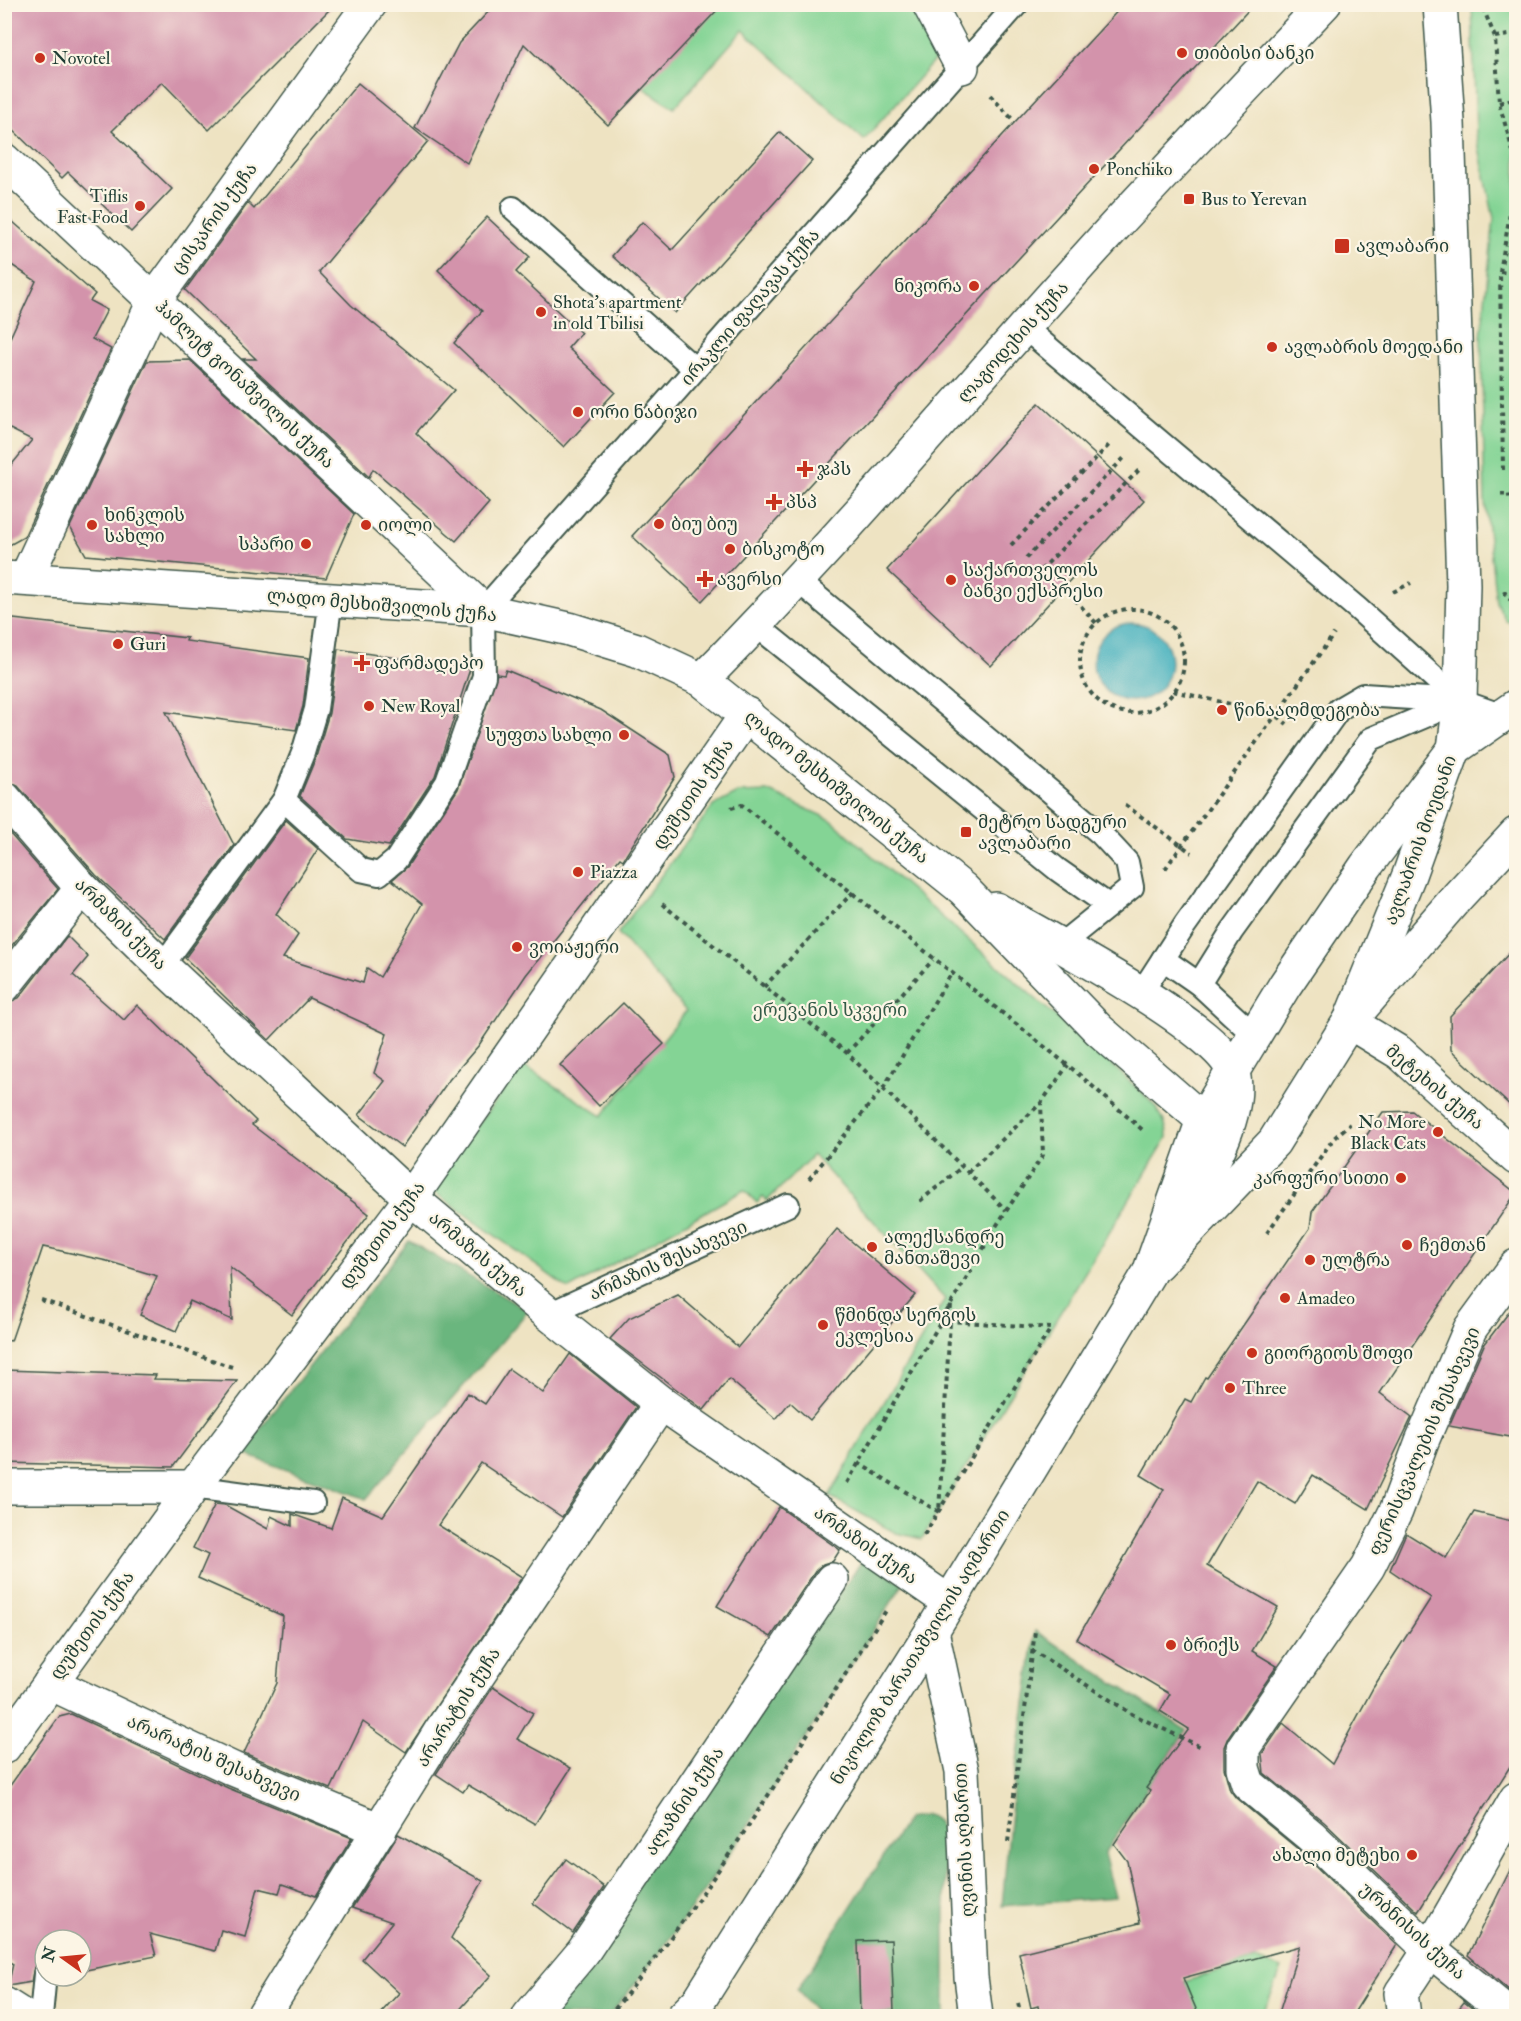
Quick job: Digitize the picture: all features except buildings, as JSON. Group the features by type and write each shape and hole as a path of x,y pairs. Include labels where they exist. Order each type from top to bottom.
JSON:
{"street":[{"name":"ცისკარის ქუჩა","path":"15,578 156,299 370,4"},
{"path":"929,4 962,67"},
{"name":"ლაგოდეხის ქუჩა","path":"702,680 756,625 1114,227 1324,4"},
{"name":"ავლაბრის მოედანი","path":"1349,1022 1409,875 1454,749 1460,701 1463,585 1448,122 1440,4"},
{"name":"ჰამლეტ გონაშვილის ქუჩა","path":"4,160 156,299 483,610"},
{"name":"ლადო მესხიშვილის ქუჩა","path":"15,578 483,610 569,629 637,650 702,680 963,889 1091,1023 1203,1120"},
{"path":"1454,749 1510,711"},
{"name":"დუშეთის ქუჩა","path":"4,1748 193,1487 411,1198 635,880 747,714"},
{"name":"ნიკოლოზ ბარათაშვილის აღმართი","path":"684,2016 698,2002 932,1631 1149,1273 1203,1120 1232,1070 1285,985 1366,866 1454,749"},
{"name":"არმაზის ქუჩა","path":"4,798 82,888 162,966 411,1198 549,1314 661,1403 949,1602"},
{"path":"1349,1022 1459,895 1516,834"},
{"path":"4,986 82,888"},
{"name":"ლადო მესხიშვილის ქუჩა","path":"963,889 1141,993 1200,1036 1232,1070"},
{"name":"ნიკოლოზ ბარათაშვილის აღმართი","path":"1149,1273 1274,1142 1349,1022"},
{"name":"მეტეხის ქუჩა","path":"1349,1022 1400,1053 1516,1158"},
{"path":"1149,1273 1196,1193 1228,1128 1234,1097 1232,1070"},
{"name":"ფერისცვალების შესახვევი","path":"1243,1768 1243,1748 1368,1567 1396,1511 1422,1441 1470,1329 1516,1266"},
{"name":"არარატის ქუჩა","path":"263,2016 440,1732 661,1403"},
{"path":"4,1487 193,1487"},
{"name":"ალაზნის ქუჩა","path":"529,2016 583,1952 832,1580"},
{"name":"ღვინის აღმართი","path":"932,1631 962,1771 971,1977 976,2016"},
{"name":"არარატის შესახვევი","path":"50,1683 233,1769 380,1830"},
{"name":"ურბნისის ქუჩა","path":"1243,1768 1248,1784 1311,1836 1431,1951 1511,2016"},
{"path":"1404,2016 1401,1993 1431,1951 1516,1799"},
{"path":"4,2004 23,2016"}],"lane":[{"name":"ირაკლი ფაღავას ქუჩა","path":"483,610 1017,4"},
{"path":"513,208 696,369"},
{"path":"1025,328 1358,609 1460,701"},
{"path":"796,580 1100,833 1127,862 1132,886 1059,946"},
{"path":"162,966 284,800 303,753 316,709 331,599"},
{"path":"284,800 361,870 379,874 396,860 447,782 484,676 483,610"},
{"path":"756,625 1058,870 1108,905"},
{"path":"1141,993 1339,709 1363,695 1460,701 1510,711"},
{"path":"1199,984 1232,931 1371,740 1460,701"},
{"path":"1163,959 1199,984 1254,1035"},
{"name":"არმაზის შესახვევი","path":"549,1314 788,1205"},
{"path":"193,1487 313,1503"},
{"path":"41,2016 44,1988"}],"path":[{"path":"1481,4 1495,37 1499,103 1516,162"},
{"path":"1495,37 1516,34"},
{"path":"1499,103 1516,98"},
{"path":"1503,473 1500,272 1516,178"},
{"path":"1500,272 1516,274"},
{"path":"1011,545 1117,437"},
{"path":"1026,558 1131,450"},
{"path":"1041,570 1146,463"},
{"path":"1503,485 1503,497 1516,496"},
{"path":"1132,886 1164,871 1337,630 1358,609 1411,583"},
{"path":"1063,586 1096,623"},
{"path":"1502,588 1516,603"},
{"path":"1124,608 1151,611 1173,627 1184,653 1182,680 1173,691 1165,702 1140,713 1112,710 1090,694 1079,668 1083,641 1096,623 1124,608"},
{"path":"1173,691 1275,714 1287,724"},
{"path":"1123,803 1195,856"},
{"path":"742,805 853,892 933,960 1068,1065 1145,1132"},
{"path":"635,880 847,1053 884,1087 1006,1210"},
{"path":"764,987 853,892"},
{"path":"847,1053 933,960"},
{"path":"788,1205 884,1087 951,974"},
{"path":"968,1173 1041,1102 1068,1065"},
{"path":"827,1517 1006,1210 1043,1155 1041,1102"},
{"path":"1267,1233 1334,1138 1350,1124"},
{"path":"920,1201 962,1167"},
{"path":"41,1300 272,1382"},
{"path":"939,1512 952,1301"},
{"path":"609,2016 660,1955 724,1862 908,1575 922,1539 1051,1328 950,1321"},
{"path":"858,1463 939,1512"},
{"path":"1008,1848 1035,1631"},
{"path":"1032,1650 1132,1714 1243,1768"},
{"path":"1016,1995 1021,2016"}],"green space":[{"path":"517,5 915,5 941,53 864,140 743,30 674,108"},
{"path":"1472,5 1516,5 1516,625 1506,621 1496,602 1485,502 1481,337 1494,219 1476,134"},
{"name":"ერევანის სკვერი","path":"770,792 831,820 1124,1076 1159,1111 1166,1128 1167,1138 922,1539 896,1533 829,1496 945,1299 813,1155 767,1201 763,1197 757,1203 744,1190 569,1289 429,1188 523,1065 602,1116 686,1011 618,933 713,806 738,793"},
{"path":"409,1241 528,1311 366,1499 241,1453"},
{"path":"864,1558 903,1584 798,1750 689,1912 609,2016 544,2016"},
{"path":"1035,1631 1186,1730 1104,1854 1115,1897 1002,1906 1013,1790"},
{"path":"926,1815 937,1822 945,1841 945,2016 820,2016 797,1990 908,1818"},
{"path":"1255,1959 1282,1969 1262,2016 1197,2016 1184,1982"}],"water":[{"path":"1124,623 1140,623 1154,629 1165,640 1171,654 1171,670 1165,684 1154,695 1140,701 1124,701 1110,695 1099,684 1093,670 1093,654 1099,640 1110,629"}],"place":[{"name":"თიბისი ბანკი","path":"1182,53"},
{"name":"Novotel","path":"40,58"},
{"name":"Ponchiko","path":"1094,169"},
{"name":"Bus to Yerevan","path":"1189,199"},
{"name":"Tiflis Fast Food","path":"140,206"},
{"name":"ავლაბარი","path":"1342,246"},
{"name":"ნიკორა","path":"974,286"},
{"name":"Shota's apartment in old Tbilisi","path":"541,312"},
{"name":"ავლაბრის მოედანი","path":"1272,347"},
{"name":"ორი ნაბიჯი","path":"578,412"},
{"name":"ჯპს","path":"805,469"},
{"name":"პსპ","path":"774,502"},
{"name":"ბიუ ბიუ","path":"659,524"},
{"name":"ხინკლის სახლი","path":"92,525"},
{"name":"იოლი","path":"366,525"},
{"name":"სპარი","path":"306,544"},
{"name":"ბისკოტო","path":"730,549"},
{"name":"ავერსი","path":"705,579"},
{"name":"საქართველოს ბანკი ექსპრესი","path":"951,580"},
{"name":"Guri","path":"118,644"},
{"name":"ფარმადეპო","path":"362,663"},
{"name":"New Royal","path":"369,706"},
{"name":"წინააღმდეგობა","path":"1222,710"},
{"name":"სუფთა სახლი","path":"624,735"},
{"name":"მეტრო სადგური ავლაბარი","path":"966,832"},
{"name":"Piazza","path":"578,872"},
{"name":"ვოიაჟერი","path":"517,947"},
{"name":"No More Black Cats","path":"1438,1132"},
{"name":"კარფური სითი","path":"1401,1178"},
{"name":"ჩემთან","path":"1407,1245"},
{"name":"ალექსანდრე მანთაშევი","path":"872,1247"},
{"name":"ულტრა","path":"1310,1260"},
{"name":"Amadeo","path":"1285,1298"},
{"name":"წმინდა სერგოს ეკლესია","path":"823,1325"},
{"name":"გიორგიოს შოფი","path":"1252,1353"},
{"name":"Three","path":"1230,1388"},
{"name":"ბრიქს","path":"1171,1645"},
{"name":"ახალი მეტეხი","path":"1412,1855"}]}
